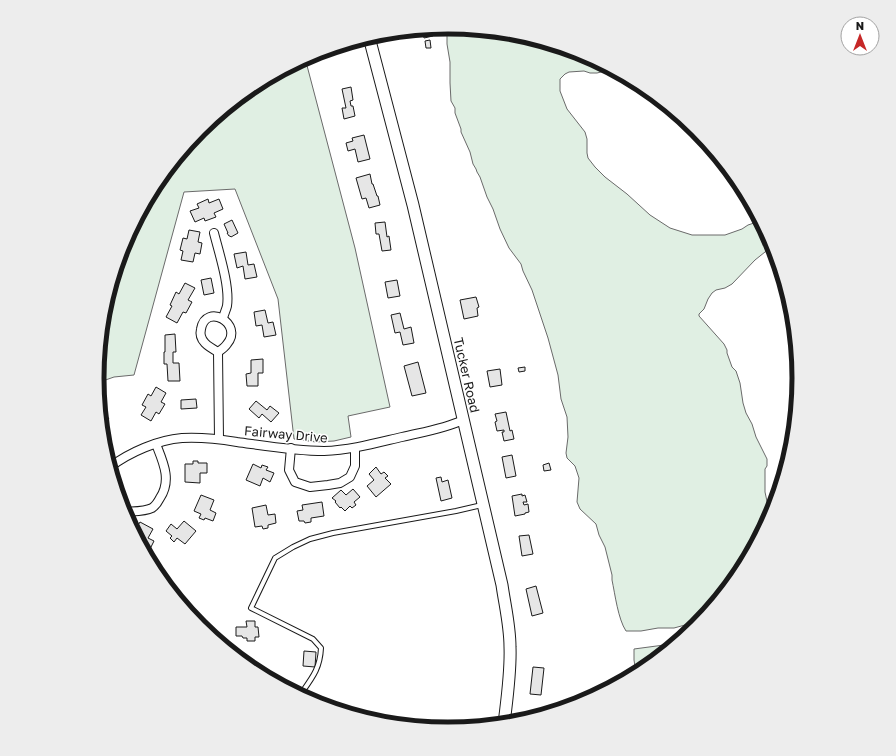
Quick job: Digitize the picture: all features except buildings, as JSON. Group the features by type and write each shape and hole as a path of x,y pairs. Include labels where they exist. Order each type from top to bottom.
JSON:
{"main road":[{"name":"Tucker Road","path":"371,43 413,204 502,585 510,646 510,670 505,717"}],"street":[{"path":"214,233 222,264 227,296 227,306 223,318"},
{"path":"218,352 207,346 202,340 200,334 205,320 210,317 217,316 223,318 228,323 231,330 230,338 227,344 218,352 219,440"},
{"name":"Fairway Drive","path":"115,463 133,452 168,440 185,438 219,440 325,451 355,448 453,425 463,420"},
{"path":"131,511 152,508 164,492 166,477 162,458 156,444"},
{"path":"291,448 289,470 295,482 310,487 340,483 350,477 355,466 355,448"}],"lane":[{"path":"303,690 316,672 321,658 321,648 313,639 251,608 275,558 310,539 332,533 456,511 483,504"}],"green space":[{"path":"447,35 493,37 537,46 559,52 604,71 597,73 584,71 569,72 560,79 560,91 567,109 585,132 588,158 595,167 650,215 670,228 692,235 725,235 755,223 766,246 768,250 755,260 732,284 712,293 699,316 724,344 732,367 736,371 746,413 767,459 767,466 765,469 765,492 768,505 757,530 734,569 707,605 687,625 674,628 658,628 641,631 626,631 623,626 617,606 612,575 605,547 599,535 596,524 580,509 577,502 579,478 575,466 567,458 567,417 561,399 558,375 548,338 532,290 521,264 509,248 480,177 473,164 470,152 461,132 455,113 455,108 451,101 450,62"},
{"path":"307,64 355,248 390,407 348,416 351,437 334,441 316,442 294,439 278,299 235,189 184,192 134,375 114,377 104,380 107,333 111,311 122,267 139,226 150,206 162,187 189,151 221,119 257,92"},
{"path":"665,645 635,667 634,649"}]}
